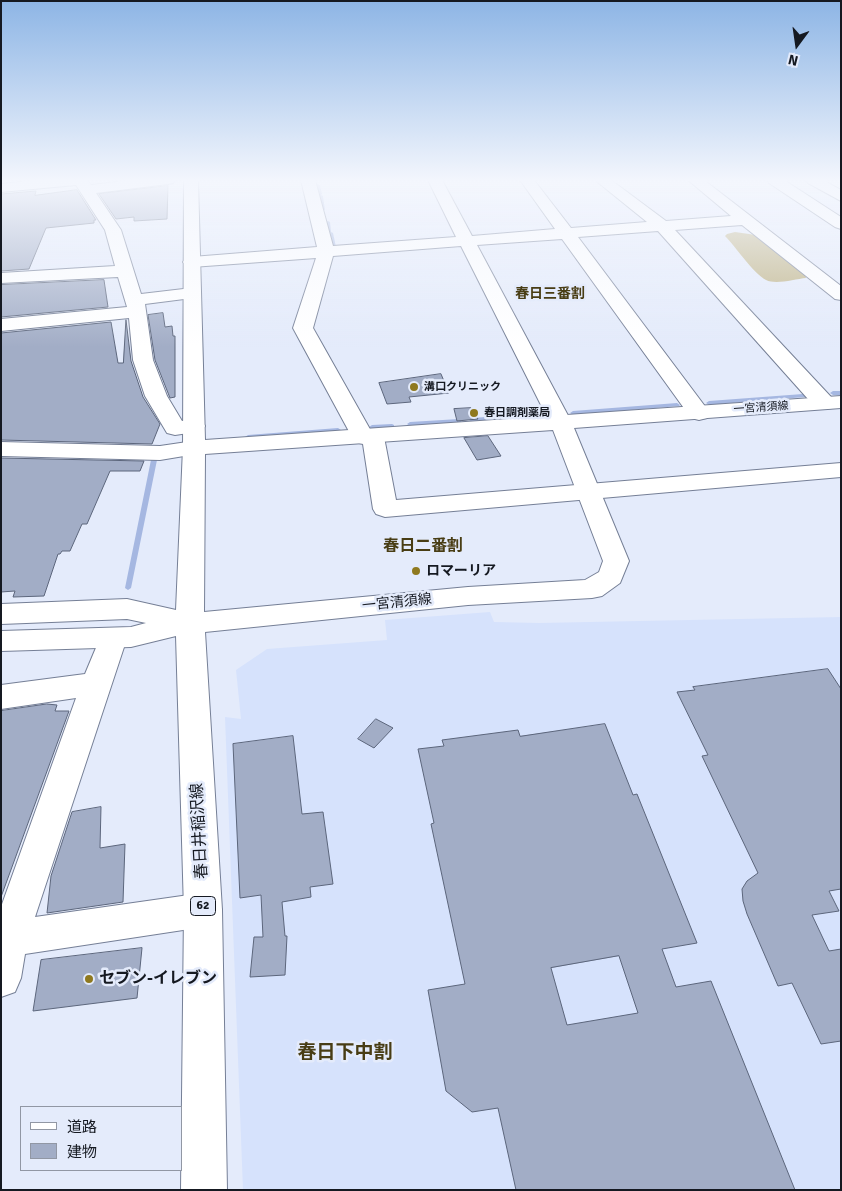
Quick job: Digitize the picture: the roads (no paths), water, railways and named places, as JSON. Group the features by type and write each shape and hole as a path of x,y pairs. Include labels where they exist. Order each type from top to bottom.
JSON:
{"street":[{"path":"114,236 136,306 144,360 156,396 175,428 194,437"},
{"path":"190,623 194,437 192,236"},
{"path":"322,236 326,252 302,328 368,437 385,510 841,470"},
{"path":"462,236 561,423"},
{"path":"192,262 535,236"},
{"path":"570,236 698,413"},
{"path":"671,236 832,402"},
{"path":"766,236 833,282 841,294"},
{"path":"1,278 126,271"},
{"path":"1,326 136,306 192,293"},
{"name":"一宮清須線","path":"194,437 368,437 832,402"},
{"name":"一宮清須線","path":"190,623 468,596 592,589 610,577 616,562 561,423"},
{"path":"1,449 160,453 194,437"},
{"path":"1,614 127,609 190,623"},
{"path":"1,641 131,637 190,623"},
{"name":"春日井稲沢線","path":"190,623 203,910 204,1190"},
{"path":"1,978 5,940 113,638"},
{"path":"1,697 96,684"},
{"path":"5,940 203,910"}],"waterway":[{"path":"332,236 335,246"},
{"path":"833,393 841,393"},
{"path":"709,403 803,396"},
{"path":"573,413 677,405"},
{"path":"472,420 542,415"},
{"path":"410,424 459,421"},
{"path":"372,427 392,426"},
{"path":"248,437 338,430"},
{"path":"128,588 154,460"}],"place":[{"name":"溝口クリニック","path":"414,387"},
{"name":"春日調剤薬局","path":"474,413"},
{"name":"ロマーリア","path":"416,571"},
{"name":"セブン-イレブン","path":"89,979"}],"district":[{"name":"春日三番割","path":"550,294"},
{"name":"春日二番割","path":"423,547"},
{"name":"春日下中割","path":"345,1053"}]}
